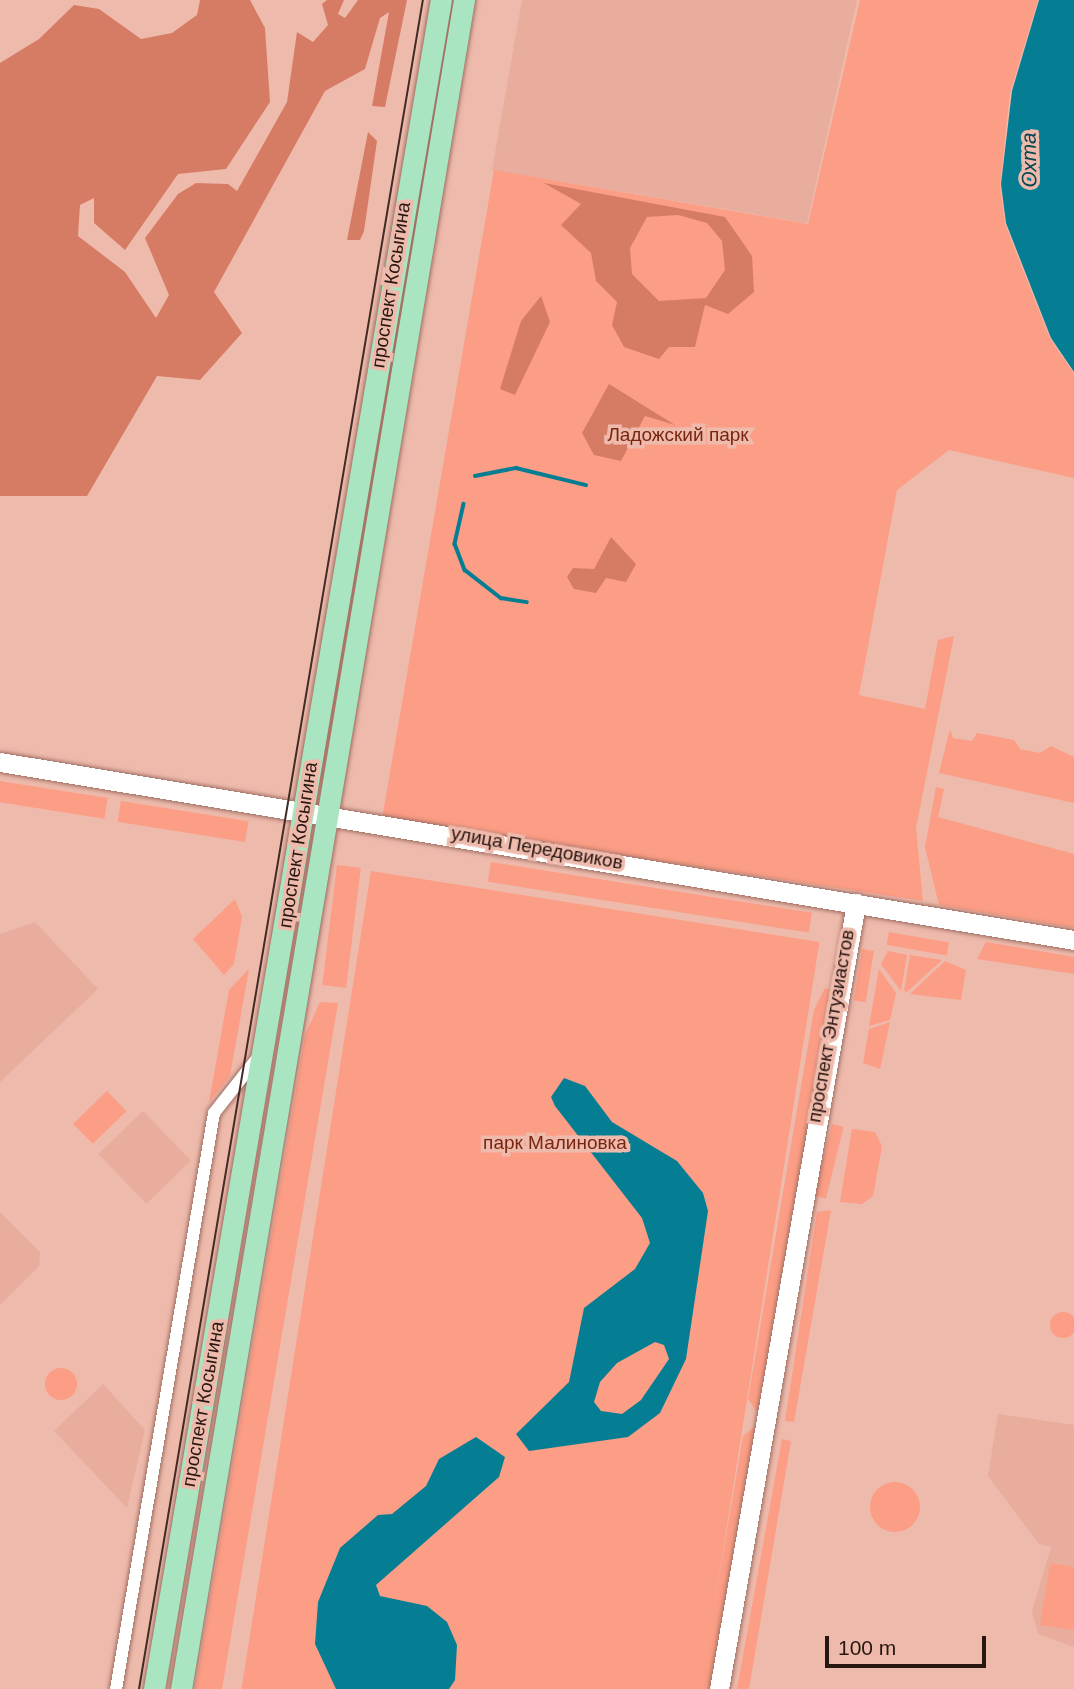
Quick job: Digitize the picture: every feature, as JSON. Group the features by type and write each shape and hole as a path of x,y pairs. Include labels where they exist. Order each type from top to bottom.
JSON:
{"main road":[{"name":"проспект Косыгина","path":"154,1689 441,0"},
{"name":"проспект Косыгина","path":"181,1689 464,0"}],"street":[{"name":"улица Передовиков","path":"0,762 303,818"},
{"name":"улица Передовиков","path":"0,774 326,820 856,911 1074,952"},
{"name":"улица Передовиков","path":"856,911 1074,940"},
{"name":"проспект Энтузиастов","path":"719,1689 856,911"},
{"name":"проспект Энтузиастов","path":"730,1689 856,911"},
{"path":"116,1689 214,1112 264,1051"}],"shaded area":[{"path":"200,0 250,0 265,28 270,102 226,169 178,174 125,250 94,223 94,198 80,205 78,236 125,272 156,318 169,295 145,238 178,194 196,183 228,184 237,191 287,102 297,32 313,42 328,25 322,4 327,0 344,0 338,14 345,18 358,0 407,0 385,107 372,106 389,12 380,18 365,69 325,91 214,292 242,333 200,380 157,376 87,496 0,496 0,63 39,39 74,5 99,9 141,39 172,33 197,15"},
{"path":"522,0 857,0 807,223 492,170"},
{"path":"368,132 377,141 364,231 360,240 347,240"},
{"path":"544,183 725,217 752,256 754,292 728,314 705,305 695,347 669,347 659,359 624,347 612,325 617,302 596,281 591,253 561,225 581,204","holes":["678,215 707,223 722,241 725,270 706,298 659,301 632,274 630,248 647,217"]},
{"path":"541,296 550,322 515,395 500,389 521,321"},
{"path":"609,384 675,425 645,416 621,461 594,455 582,433"},
{"path":"611,537 636,564 626,582 606,578 596,593 574,589 567,577 573,568 594,569"},
{"path":"35,922 98,989 0,1082 0,934"},
{"path":"143,1111 191,1161 146,1204 98,1154"},
{"path":"0,1212 40,1252 39,1266 0,1305"},
{"path":"103,1384 145,1430 127,1508 54,1431"},
{"path":"998,1414 1074,1425 1074,1647 1038,1634 1032,1611 1051,1547 1039,1544 988,1476"}],"green space":[{"name":"Ладожский парк","path":"860,0 1038,0 1010,93 1000,185 1005,224 1050,339 1074,374 1074,478 949,450 897,490 859,695 925,709 938,640 954,636 916,828 923,901 382,819 494,170 808,224"},
{"path":"445,14 451,15 324,781 319,780"},
{"path":"950,729 953,738 972,741 977,733 1014,740 1020,749 1040,753 1051,746 1074,757 1074,803 939,773"},
{"path":"0,781 108,798 104,819 0,802"},
{"path":"936,787 944,789 938,817 1074,854 1074,928 939,905 925,847"},
{"path":"121,801 248,821 245,842 118,822"},
{"path":"491,862 812,913 809,933 488,882"},
{"path":"337,865 361,868 346,988 322,985"},
{"name":"парк Малиновка","path":"371,871 819,942 701,1689 241,1689"},
{"path":"235,899 242,917 234,964 224,975 193,939"},
{"path":"889,932 949,943 947,955 887,945"},
{"path":"986,942 1074,957 1074,974 977,959"},
{"path":"862,949 874,951 866,1002 854,1000"},
{"path":"888,951 907,955 901,991 881,964"},
{"path":"910,955 942,960 907,992 904,991"},
{"path":"945,961 966,970 961,1000 910,994"},
{"path":"249,969 230,1076 209,1102 229,990"},
{"path":"879,969 896,993 890,1020 869,1026"},
{"path":"825,988 831,990 759,1415 748,1399 814,1010"},
{"path":"320,1002 338,1003 222,1689 195,1689 305,1035"},
{"path":"890,1022 880,1069 863,1063 869,1029"},
{"path":"107,1091 126,1111 93,1144 73,1124"},
{"path":"832,1124 844,1127 826,1199 814,1196"},
{"path":"852,1129 875,1132 882,1146 873,1196 862,1204 840,1202"},
{"path":"831,1210 794,1422 785,1421 817,1212"},
{"path":"1063,1312 1072,1316 1076,1325 1072,1334 1063,1338 1054,1334 1050,1325 1054,1316"},
{"path":"61,1368 72,1373 77,1384 72,1395 61,1400 50,1395 45,1384 50,1373"},
{"path":"757,1425 714,1689 700,1689 743,1436"},
{"path":"782,1439 791,1441 749,1689 737,1689"},
{"path":"895,1482 913,1489 920,1507 913,1525 895,1532 877,1525 870,1507 877,1489"},
{"path":"1050,1563 1074,1567 1074,1630 1040,1625"}],"water":[{"name":"Охта","path":"1039,0 1074,0 1074,372 1051,338 1006,223 1001,184 1012,91"},
{"path":"564,1078 585,1086 612,1122 677,1161 703,1193 708,1211 686,1359 660,1413 628,1437 529,1451 516,1434 569,1382 584,1308 635,1269 650,1243 642,1218 555,1106 551,1097","holes":["655,1342 664,1345 669,1359 641,1400 622,1414 601,1411 594,1402 600,1382 617,1363"]},
{"path":"476,1437 505,1457 499,1477 376,1585 380,1596 427,1606 447,1622 457,1645 455,1680 449,1689 336,1689 315,1644 318,1602 340,1548 378,1515 392,1514 426,1486 439,1459"}],"waterway":[{"path":"475,476 516,468 586,485"},
{"path":"464,504 455,544 465,570 501,598 527,602"}],"tram line":[{"path":"139,1689 423,0"}]}
